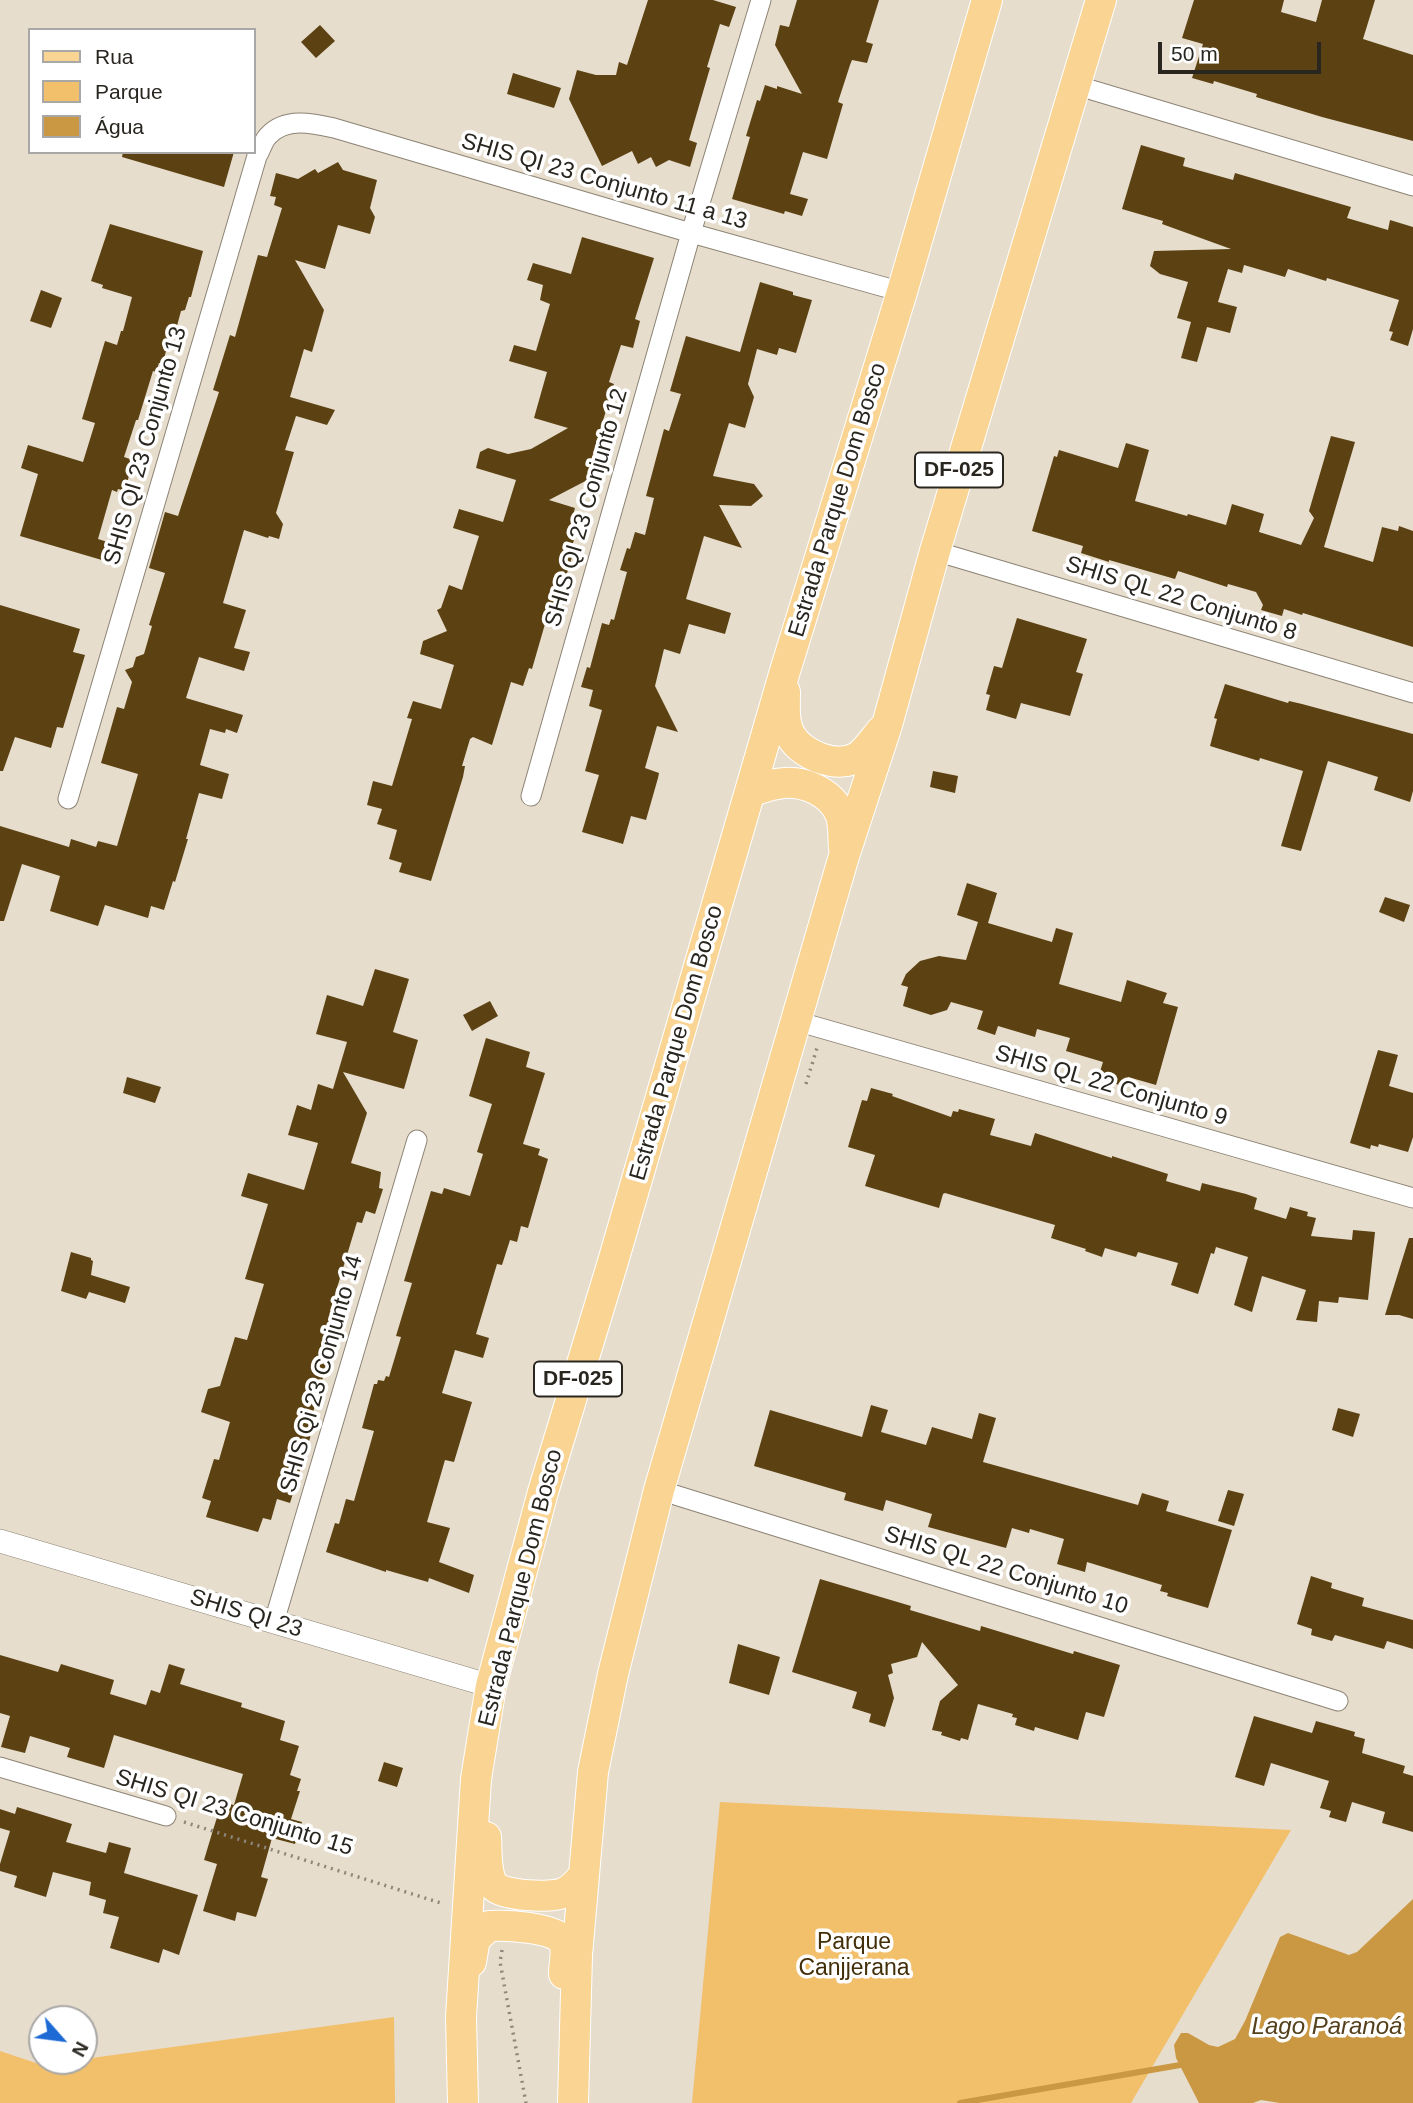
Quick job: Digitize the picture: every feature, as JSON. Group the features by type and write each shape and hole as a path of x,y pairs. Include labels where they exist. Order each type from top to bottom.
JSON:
{"main road":[{"name":"Estrada Parque Dom Bosco","path":"463,2103 461,2017 476,1779 491,1686 543,1492 785,671 902,292 987,0"},
{"name":"DF-025","path":"572,2096 577,1955 593,1772 613,1674 659,1490 844,856 887,725 935,551 1101,0"},
{"path":"785,671 786,722 791,737 803,749 822,759 845,762 860,755 887,725"},
{"path":"750,792 778,783 794,783 814,788 833,801 841,817 844,856"},
{"path":"476,1779 485,1821 489,1873 492,1884 499,1891 509,1894 557,1895 565,1893 584,1875"},
{"path":"461,2017 475,1939 489,1926 551,1931 563,1940 565,1948 560,2033 572,2096"}],"street":[{"name":"SHIS QI 23 Conjunto 12","path":"531,796 691,233 761,0"},
{"path":"1075,85 1413,186"},
{"name":"SHIS QI 23 Conjunto 11 a 13","path":"292,124 304,122 334,128 902,292"},
{"name":"SHIS QI 23 Conjunto 13","path":"68,799 257,156 268,136 279,127 292,124"},
{"name":"SHIS QL 22 Conjunto 8","path":"935,551 1413,693"},
{"name":"SHIS QL 22 Conjunto 9","path":"796,1021 1413,1198"},
{"name":"SHIS Qi 23 Conjunto 14","path":"274,1622 417,1140"},
{"name":"SHIS QL 22 Conjunto 10","path":"659,1490 1338,1700"},
{"name":"SHIS QI 23","path":"0,1541 491,1686"},
{"name":"SHIS QI 23 Conjunto 15","path":"0,1767 166,1816"}],"path":[{"name":"SHIS QI 23 Conjunto 15","path":"166,1816 453,1907"},
{"path":"506,1927 500,1962 526,2103"}],"green space":[{"name":"Parque Canjjerana","path":"720,1802 1291,1830 1131,2103 692,2103"},
{"path":"394,2017 395,2103 0,2103 0,2051 28,2060 28,2075 98,2075 98,2057"}],"water":[{"name":"Lago Paranoá","path":"1413,1899 1413,2103 1280,2103 1261,2100 1253,2103 1199,2103 1176,2058 1174,2045 1181,2033 1188,2033 1218,2047 1235,2039 1280,1937 1288,1933 1349,1955 1357,1952"}],"building":[{"path":"648,0 713,0 736,7 729,27 720,24 707,67 710,68 689,140 697,143 690,167 669,160 656,167 651,157 638,164 632,151 602,166 569,99 577,70 596,75 616,75 619,62 627,65"},
{"path":"797,0 879,0 866,42 873,44 867,63 852,60 838,102 843,104 827,159 803,152 790,194 808,199 802,216 785,211 784,214 732,199 750,137 746,136 757,100 760,101 765,85 802,94 775,45 780,25 789,27"},
{"path":"1194,0 1284,0 1281,12 1316,22 1322,0 1375,0 1363,39 1413,55 1413,141 1322,117 1214,81 1213,84 1192,78 1203,44 1182,38"},
{"path":"320,25 335,41 316,58 301,42"},
{"path":"513,73 561,88 554,108 507,94"},
{"path":"1141,145 1185,158 1183,166 1233,180 1235,173 1351,207 1347,218 1388,230 1390,220 1413,227 1413,329 1408,346 1390,340 1393,332 1389,331 1399,300 1288,269 1285,277 1244,265 1242,273 1228,269 1218,302 1237,307 1230,333 1207,327 1197,362 1181,358 1191,322 1177,318 1188,282 1160,274 1150,266 1154,251 1231,249 1162,224 1163,221 1122,209"},
{"path":"123,154 233,154 224,187 122,157"},
{"path":"338,162 343,170 377,180 370,208 375,217 370,234 338,225 325,269 295,260 324,310 312,352 304,349 290,397 335,410 327,425 296,416 285,450 294,452 276,513 283,524 279,539 244,530 223,603 246,610 234,648 250,652 244,671 199,657 186,698 243,715 237,733 226,729 225,733 210,729 200,765 229,774 222,799 199,793 188,839 164,910 151,906 148,918 105,905 98,926 50,911 60,876 22,864 4,921 0,921 0,826 69,847 71,839 96,847 98,841 117,846 138,774 101,763 117,707 124,709 132,682 125,670 133,667 136,657 144,654 152,626 149,625 165,573 149,568 165,512 178,516 219,392 213,390 230,335 235,337 258,255 267,257 282,208 274,205 276,197 270,196 276,173 298,179 315,169 318,173"},
{"path":"110,224 203,251 191,297 185,310 181,311 171,348 167,347 163,363 159,363 156,372 153,371 136,420 124,457 133,460 125,491 112,490 98,539 117,545 112,563 20,536 38,474 21,468 28,445 83,462 95,423 82,419 105,341 117,345 123,331 132,297 102,288 103,285 91,281"},
{"path":"582,237 654,258 635,319 640,321 633,348 621,345 609,382 614,384 590,464 597,475 549,500 575,508 569,531 572,532 571,536 575,537 572,546 575,547 551,626 545,624 532,669 529,668 523,686 511,682 492,745 473,737 470,739 462,766 465,766 463,777 431,881 399,872 402,863 389,859 397,830 377,824 382,809 367,805 373,781 392,786 412,719 407,718 413,701 441,709 454,665 420,654 423,641 447,631 437,610 441,608 449,585 462,590 479,536 453,528 459,509 503,522 516,480 476,468 480,452 488,448 508,454 531,449 568,428 534,418 547,372 509,361 514,345 536,351 550,304 540,300 543,285 527,280 533,263 571,274"},
{"path":"760,282 812,300 796,353 779,348 777,355 757,349 748,384 754,397 745,428 729,423 713,476 754,484 763,496 751,506 719,505 742,548 704,536 686,599 731,613 725,634 689,624 680,654 664,649 655,686 678,732 657,726 645,768 659,773 646,820 631,816 623,844 582,832 599,775 585,771 602,710 589,706 593,690 581,687 587,667 590,668 602,623 609,625 611,619 614,620 627,572 620,570 627,548 630,549 635,532 645,535 654,498 646,496 664,429 669,431 681,394 670,391 686,336 740,352"},
{"path":"41,290 62,298 51,328 30,321"},
{"path":"1331,436 1355,442 1324,547 1373,562 1382,527 1398,531 1399,526 1413,531 1413,647 1303,613 1302,615 1284,609 1282,616 1261,610 1263,605 1256,592 1228,584 1227,587 1178,571 1175,579 1109,562 1081,553 1083,546 1032,531 1054,456 1057,457 1059,450 1118,468 1126,443 1149,450 1135,501 1226,525 1232,504 1264,514 1259,532 1301,545 1314,518 1309,511"},
{"path":"0,605 80,629 73,652 85,655 63,728 57,727 51,748 15,737 3,771 0,771"},
{"path":"1017,618 1087,639 1076,672 1083,674 1070,716 1021,703 1016,719 986,710 990,695 986,694 994,666 1002,668"},
{"path":"1225,684 1288,703 1302,704 1413,734 1413,791 1410,802 1374,790 1378,777 1328,761 1301,851 1281,846 1303,771 1210,746 1217,719 1214,718"},
{"path":"933,771 958,776 955,793 930,787"},
{"path":"967,883 997,893 988,923 1052,942 1056,928 1073,933 1059,984 1121,1002 1127,980 1167,993 1163,1003 1178,1007 1156,1085 1128,1077 1125,1087 1098,1078 1103,1062 1066,1051 1070,1038 1037,1029 1035,1037 998,1026 995,1035 977,1029 983,1011 951,1002 947,1010 931,1015 903,1006 908,987 901,985 906,974 920,961 939,956 966,960 978,922 957,915"},
{"path":"1385,897 1410,905 1404,922 1379,912"},
{"path":"375,969 409,979 393,1032 418,1040 404,1089 343,1072 367,1113 351,1163 381,1172 379,1188 383,1189 375,1214 366,1211 362,1223 357,1222 330,1311 343,1307 310,1423 313,1423 310,1438 290,1503 277,1499 271,1520 263,1518 258,1532 206,1517 211,1501 202,1498 214,1459 219,1460 230,1422 201,1412 208,1389 220,1386 235,1337 247,1340 264,1284 245,1279 268,1204 241,1196 248,1173 304,1190 318,1143 288,1135 297,1105 311,1110 318,1084 333,1089 347,1042 316,1034 327,995 363,1006"},
{"path":"490,1001 498,1016 472,1031 463,1015"},
{"path":"486,1038 530,1052 526,1067 545,1073 523,1144 540,1149 538,1155 548,1159 528,1228 521,1226 517,1242 510,1240 502,1265 497,1264 476,1334 489,1338 483,1358 455,1350 442,1393 472,1402 454,1462 445,1460 427,1522 450,1528 439,1562 474,1575 469,1593 429,1578 428,1582 386,1572 326,1552 335,1523 339,1524 346,1499 354,1501 374,1431 362,1428 374,1384 377,1384 378,1380 384,1381 386,1376 389,1377 401,1337 396,1336 412,1283 404,1281 431,1191 442,1194 444,1188 470,1196 483,1154 477,1152 492,1104 469,1096"},
{"path":"1378,1050 1398,1055 1389,1086 1413,1093 1413,1137 1408,1152 1379,1144 1378,1147 1371,1145 1370,1149 1350,1143"},
{"path":"127,1077 161,1087 155,1103 123,1093"},
{"path":"871,1088 951,1117 953,1111 958,1112 959,1109 995,1119 990,1135 1031,1146 1035,1133 1168,1174 1166,1181 1200,1191 1202,1183 1246,1194 1257,1198 1254,1209 1286,1219 1290,1207 1308,1212 1307,1216 1316,1218 1311,1236 1352,1240 1353,1230 1375,1232 1368,1300 1339,1297 1338,1303 1319,1301 1317,1322 1296,1320 1306,1290 1262,1276 1252,1312 1234,1305 1248,1257 1216,1247 1214,1254 1211,1253 1198,1294 1171,1285 1178,1263 1138,1252 1136,1257 1105,1248 1102,1257 1051,1238 1055,1225 945,1193 939,1208 865,1186 875,1155 848,1147 862,1100 867,1101"},
{"path":"1409,1238 1413,1238 1413,1319 1385,1315"},
{"path":"71,1252 91,1258 91,1275 130,1287 125,1303 89,1292 86,1299 61,1291"},
{"path":"871,1405 888,1410 881,1432 926,1445 932,1427 972,1439 979,1413 996,1418 983,1462 1138,1505 1142,1493 1169,1501 1166,1511 1232,1530 1208,1608 1167,1596 1168,1593 1160,1591 1162,1585 1087,1562 1085,1572 1057,1564 1064,1539 1030,1529 1029,1533 1012,1528 1006,1548 928,1527 932,1514 886,1500 883,1511 844,1500 846,1493 754,1466 770,1410 862,1437"},
{"path":"1338,1408 1360,1414 1353,1437 1332,1430"},
{"path":"1228,1490 1244,1494 1234,1526 1218,1521"},
{"path":"1311,1576 1332,1583 1331,1588 1364,1598 1362,1606 1413,1620 1413,1649 1387,1641 1384,1649 1335,1635 1332,1641 1311,1635 1312,1629 1297,1624"},
{"path":"820,1579 911,1606 910,1610 980,1631 981,1626 1073,1654 1074,1651 1120,1665 1104,1717 1086,1712 1078,1740 1035,1727 1034,1731 1015,1725 1017,1718 1012,1717 1013,1714 978,1704 968,1740 961,1738 960,1741 941,1735 942,1732 932,1730 940,1701 958,1685 922,1642 917,1657 891,1664 893,1673 888,1675 894,1698 885,1727 869,1722 871,1714 852,1708 857,1692 792,1672"},
{"path":"738,1644 780,1657 769,1695 729,1683"},
{"path":"0,1655 58,1672 61,1664 114,1680 110,1694 146,1705 151,1690 160,1693 169,1664 185,1669 180,1684 242,1703 241,1707 285,1721 280,1740 299,1746 290,1775 301,1779 297,1791 300,1791 291,1819 302,1822 295,1844 272,1838 261,1877 268,1879 256,1917 237,1912 235,1921 203,1911 217,1864 204,1860 222,1802 234,1805 243,1774 114,1735 104,1768 67,1757 70,1748 30,1736 25,1753 1,1747 10,1716 0,1713"},
{"path":"1254,1716 1312,1733 1316,1721 1355,1732 1354,1736 1365,1739 1362,1753 1405,1766 1403,1773 1413,1776 1413,1832 1382,1823 1385,1812 1352,1802 1346,1822 1329,1817 1331,1811 1320,1808 1329,1781 1271,1763 1264,1786 1235,1777"},
{"path":"384,1762 403,1768 397,1787 378,1781"},
{"path":"17,1807 72,1824 66,1842 106,1853 109,1842 131,1848 124,1873 198,1895 179,1955 163,1949 159,1963 110,1948 119,1917 103,1913 106,1900 89,1895 91,1882 53,1872 46,1897 14,1887 17,1876 0,1871 10,1831 0,1828 0,1809 15,1814"}],"waterway":[{"path":"960,2103 1186,2064"}]}
